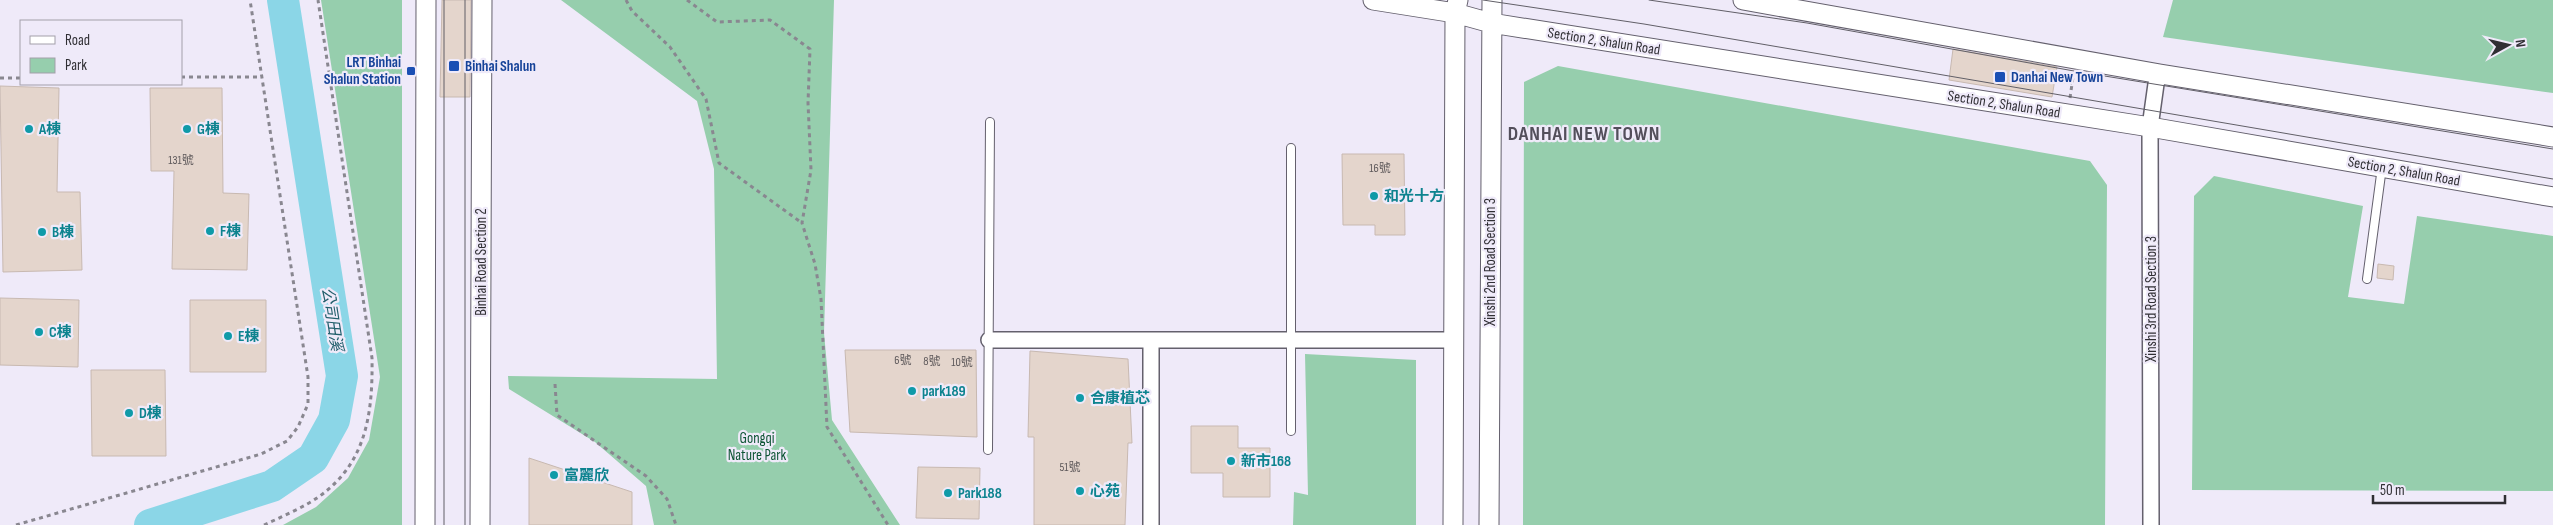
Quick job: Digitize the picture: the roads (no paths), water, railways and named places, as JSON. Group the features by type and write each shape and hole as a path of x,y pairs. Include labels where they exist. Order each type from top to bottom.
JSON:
{"street":[{"path":"425,525 426,0"},
{"name":"Binhai Road Section 2","path":"480,525 482,0"},
{"name":"Section 2, Shalun Road","path":"1373,0 1456,7 1491,23 2150,127 2553,197"},
{"name":"Xinshi 2nd Road Section 3","path":"1489,525 1492,0"},
{"path":"1743,0 2160,74 2553,137"},
{"path":"1453,525 1456,7"},
{"name":"Xinshi 3rd Road Section 3","path":"2151,525 2150,127 2156,84 2160,74"},
{"path":"989,340 1292,342 1453,340"},
{"path":"1151,342 1151,525"}],"lane":[{"path":"988,450 990,122"},
{"path":"1291,148 1291,431"},
{"path":"2367,279 2382,167"}],"waterway":[{"name":"公司田溪","path":"150,525 272,486 313,458 334,420 342,376 283,0"}],"tram line":[{"path":"444,0 444,525"},
{"path":"465,0 465,525"},
{"path":"1483,0 1644,24 2553,179"},
{"path":"1649,0 1807,23 2074,71 2553,149"}],"place":[{"name":"Binhai Shalun","path":"454,66"},
{"name":"LRT Binhai Shalun Station","path":"411,71"},
{"name":"Danhai New Town","path":"2000,77"},
{"name":"A棟","path":"29,129"},
{"name":"G棟","path":"187,129"},
{"name":"和光十方","path":"1374,196"},
{"name":"F棟","path":"210,231"},
{"name":"B棟","path":"42,232"},
{"name":"C棟","path":"39,332"},
{"name":"E棟","path":"228,336"},
{"name":"park189","path":"912,391"},
{"name":"合康植芯","path":"1080,398"},
{"name":"D棟","path":"129,413"},
{"name":"新市168","path":"1231,461"},
{"name":"富麗欣","path":"554,475"},
{"name":"心苑","path":"1080,491"},
{"name":"Park188","path":"948,493"}],"district":[{"name":"DANHAI NEW TOWN","path":"1584,133"}],"park label":[{"name":"Gongqi Nature Park","path":"757,446"}]}
